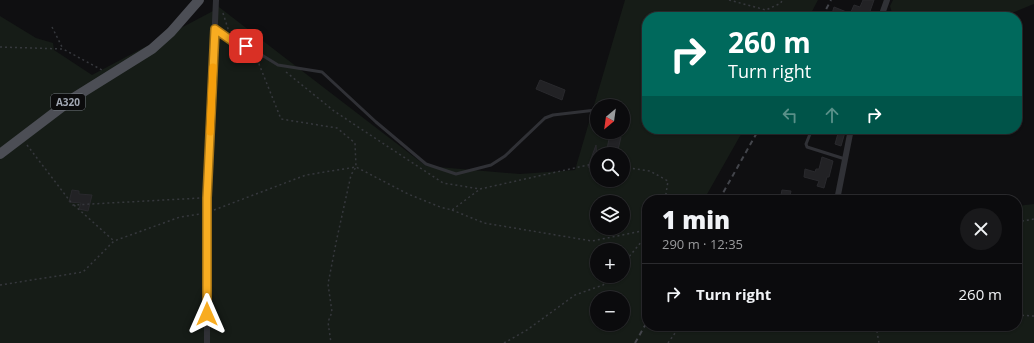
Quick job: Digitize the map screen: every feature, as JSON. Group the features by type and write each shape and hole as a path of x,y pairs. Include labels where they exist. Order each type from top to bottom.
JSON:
{"main road":[{"name":"A320","path":"0,154 64,104 152,49 171,32 199,0"}],"street":[{"path":"207,343 207,198 216,0"},
{"path":"883,12 887,0"},
{"path":"838,195 850,134"}],"lane":[{"path":"215,29 232,41 255,51 278,65 322,72 376,122 426,164 456,174 491,165 505,156 545,118 553,115 590,111"},
{"path":"810,134 806,144 807,147 845,159"}],"path":[{"path":"728,0 766,10 781,3 782,0"},
{"path":"220,7 232,41"},
{"path":"52,27 62,49"},
{"path":"0,47 62,49 110,74"},
{"path":"255,51 263,76 281,119 337,128 355,143 356,167 351,175 328,284 332,312 328,322 331,343"},
{"path":"278,65 334,111 443,182 480,189 590,165"},
{"path":"21,137 73,205 114,241"},
{"path":"0,285 83,272 114,241 180,217 207,213 306,175 356,167 408,194 484,223 592,241 642,231"},
{"path":"630,168 650,171 668,181 665,195"},
{"path":"452,210 480,189"},
{"path":"73,205 207,198"},
{"path":"1022,221 1034,219"},
{"path":"630,256 642,242"},
{"path":"504,343 526,330 575,295 605,283"},
{"path":"1022,315 1034,316"},
{"path":"668,343 676,331"},
{"path":"877,331 879,343"}],"shaded area":[{"path":"625,0 818,0 812,12 642,12 642,134 741,134 707,195 642,195 642,331 1022,331 1022,205 1034,204 1034,343 0,343 0,16 36,38 53,43 54,50 92,75 213,11 215,4 426,166 520,174 575,170 590,119 590,139 630,139 630,99 596,99"},
{"path":"893,0 1034,0 1034,4 1014,12 892,12 890,6"}],"building":[{"path":"863,0 874,0 870,12 851,12 854,5 860,7"},
{"path":"834,7 846,12 832,12"},
{"path":"540,80 565,90 562,100 536,89"},
{"path":"838,134 844,134 841,146 835,144"},
{"path":"609,139 621,139 619,147 607,147"},
{"path":"822,157 833,161 829,177 827,177 824,188 817,186 819,181 804,177 805,169 815,172 816,169 819,169"},
{"path":"72,190 79,191 79,194 92,195 88,211 79,209 81,203 69,202"},
{"path":"782,190 791,191 790,195 781,195"}],"railway":[{"path":"825,12 831,0"},
{"path":"722,195 756,134"},
{"path":"635,343 642,331"}],"slow traffic":[{"path":"210,132 213,67"}],"route":[{"path":"207,314 207,198 215,29 232,41 246,46"}]}
